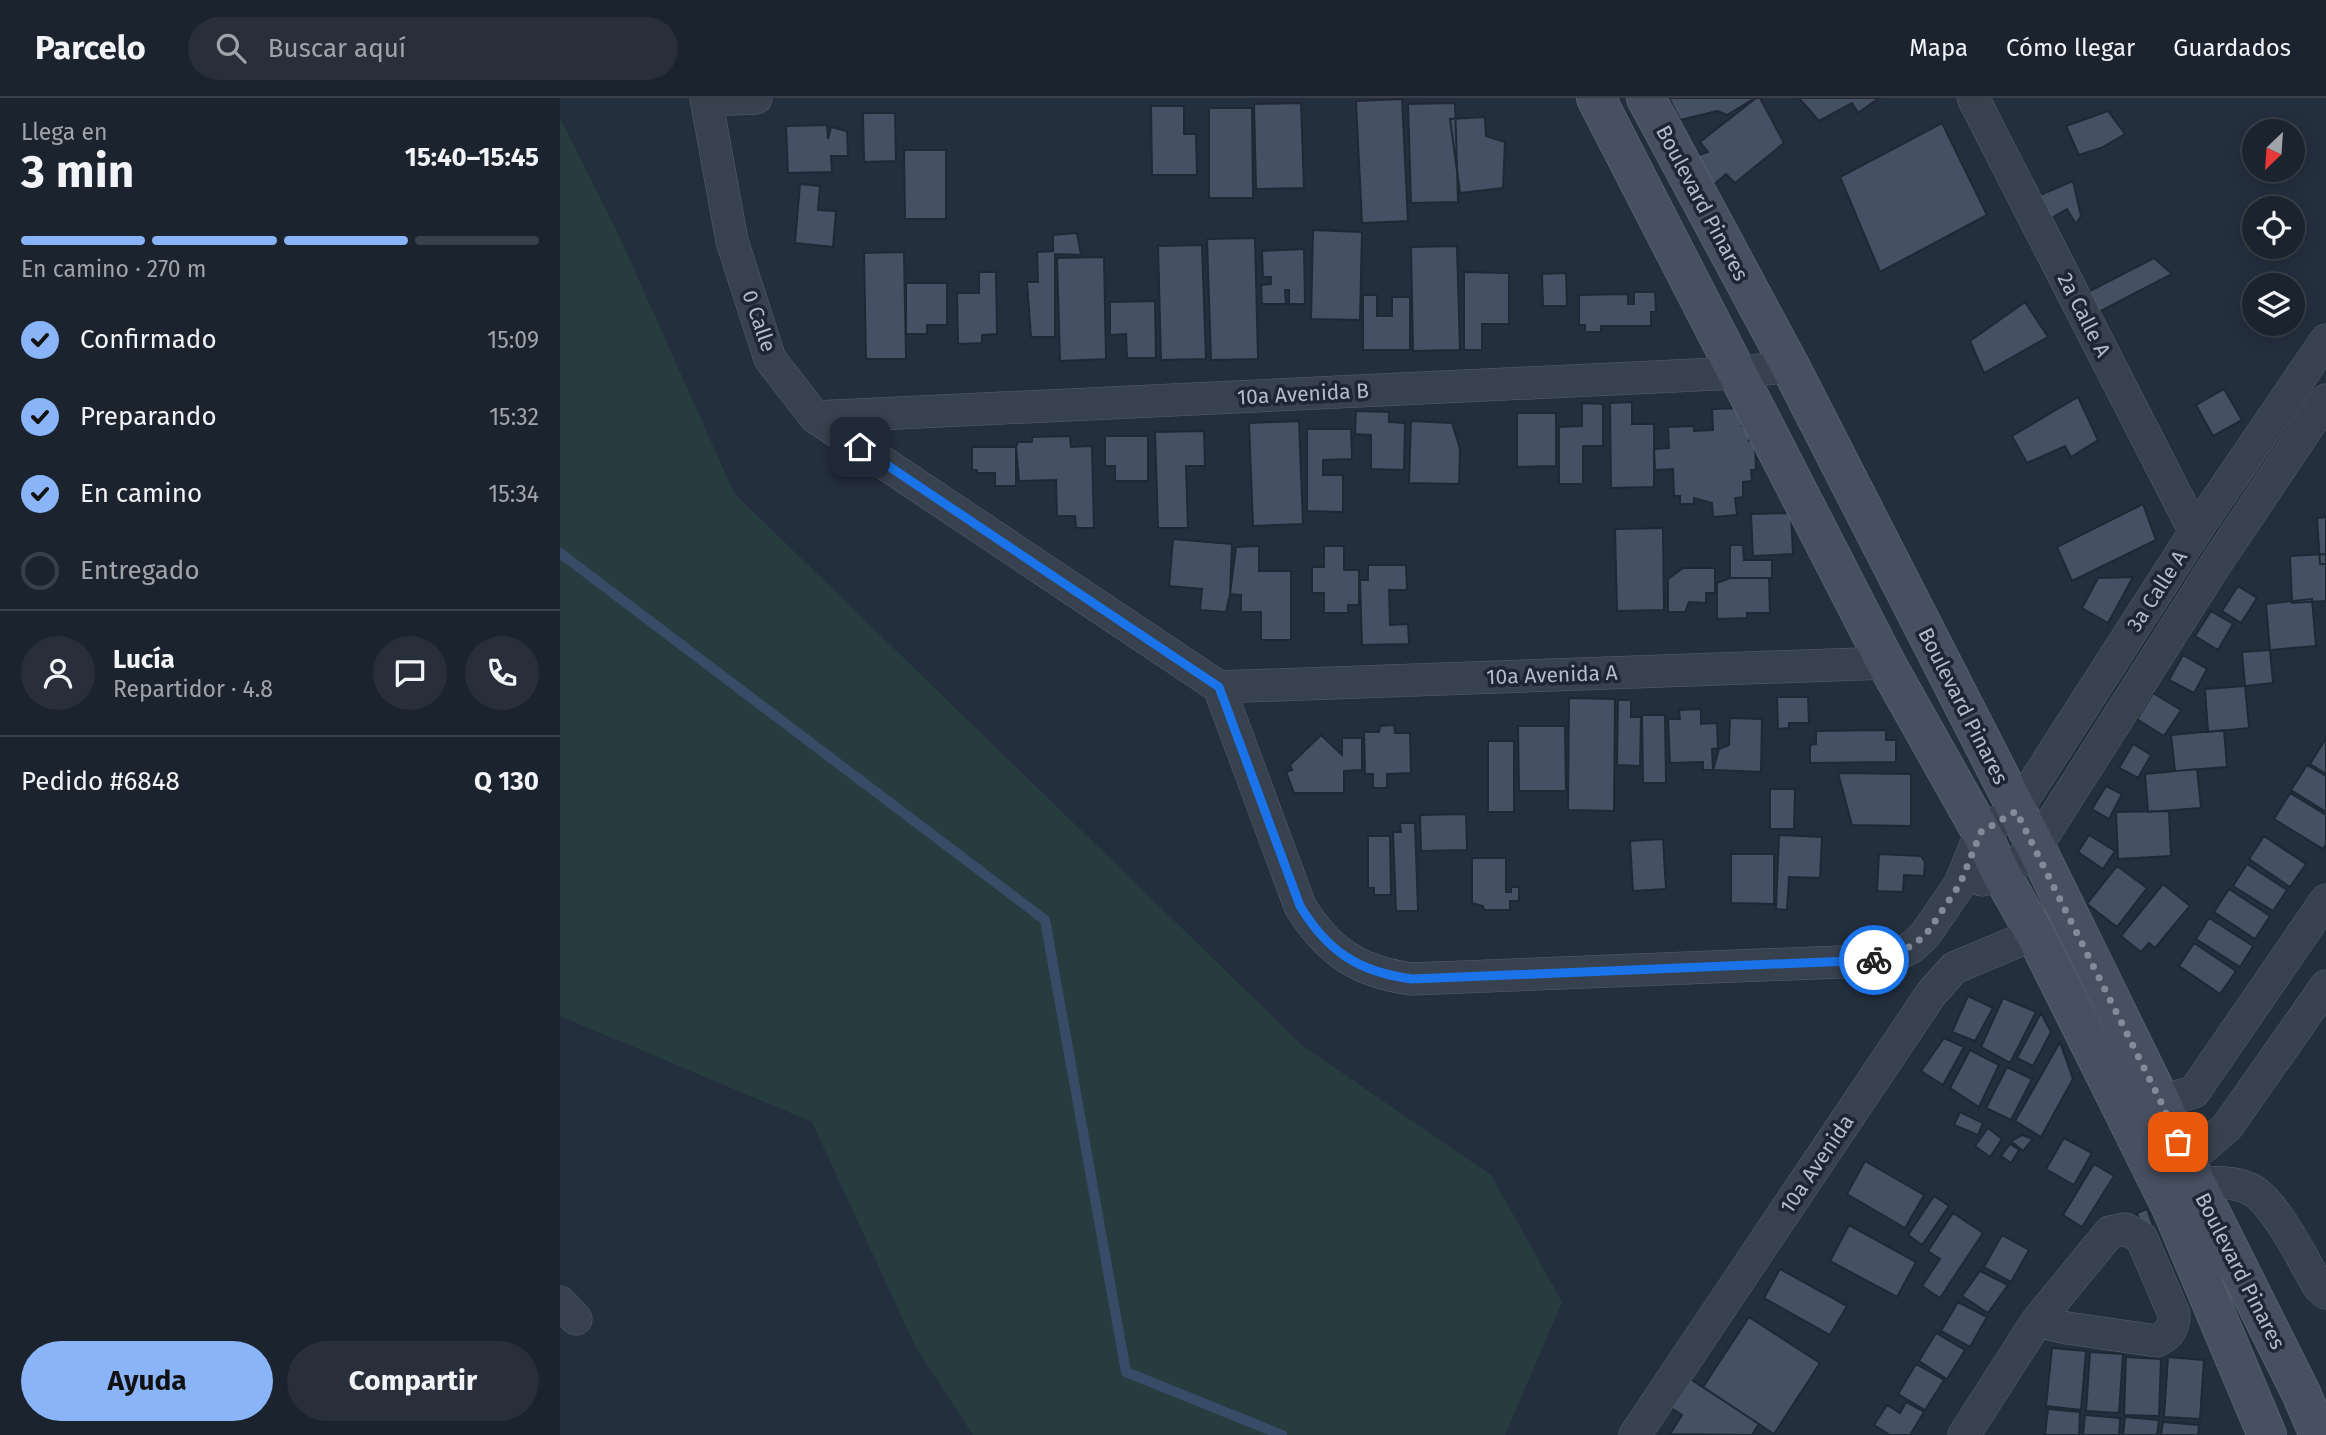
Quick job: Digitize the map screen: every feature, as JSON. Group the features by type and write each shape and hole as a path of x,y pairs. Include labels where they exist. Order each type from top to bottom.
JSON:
{"street":[{"path":"706,99 756,98"},
{"name":"Boulevard Pinares","path":"1596,98 1886,663 1981,832 2124,1111 2176,1180 2301,1393 2319,1435"},
{"name":"Boulevard Pinares","path":"1646,98 1790,366 2036,847 2161,1102 2176,1180 2267,1435"},
{"name":"2a Calle A","path":"1973,98 2195,532"},
{"name":"0 Calle","path":"706,99 732,241 770,359 815,417 1219,687"},
{"name":"3a Calle A","path":"1981,832 2016,811 2195,532 2326,340"},
{"name":"10a Avenida B","path":"815,417 1737,373 1790,366"},
{"name":"3a Calle A","path":"2002,875 2036,847 2217,562 2326,400"},
{"name":"10a Avenida A","path":"1219,687 1886,663"},
{"path":"1219,687 1300,906 1327,944 1366,969 1389,976 1412,979 1881,960 1897,955 1925,936 1960,884 1981,832"},
{"path":"1960,884 2002,875"},
{"path":"2124,1111 2194,1093 2326,900"},
{"name":"10a Avenida","path":"1634,1435 1931,994 1954,968 2035,934"},
{"path":"2176,1180 2227,1127 2326,986"},
{"path":"2176,1180 2221,1182 2250,1189 2270,1206 2319,1287 2326,1293"},
{"path":"1964,1435 2037,1321"}],"green space":[{"path":"560,118 621,240 734,493 1303,1046 1491,1175 1562,1302 1505,1435 973,1435 915,1346 812,1122 560,1016"}],"building":[{"path":"1669,98 1755,98 1727,115 1717,111 1680,120"},
{"path":"1756,98 1760,98 1784,143 1735,183 1726,174 1711,187 1690,158 1708,152 1700,142"},
{"path":"1799,98 1879,98 1858,113 1852,103 1819,121"},
{"path":"1402,99 1408,221 1362,223 1356,101"},
{"path":"1301,103 1304,188 1256,189 1254,104"},
{"path":"1455,103 1458,202 1411,203 1408,104"},
{"path":"1151,106 1184,106 1184,134 1196,134 1197,175 1152,175"},
{"path":"1209,108 1252,108 1253,198 1209,198"},
{"path":"2108,111 2125,134 2101,148 2079,155 2066,126"},
{"path":"863,113 895,113 896,161 864,162"},
{"path":"1485,117 1486,136 1505,142 1503,188 1460,193 1450,119"},
{"path":"1942,123 1987,215 1880,272 1840,177"},
{"path":"827,125 828,139 831,127 847,131 848,156 831,156 832,172 788,173 786,126"},
{"path":"904,150 946,150 946,219 905,219"},
{"path":"2073,181 2081,216 2076,224 2067,209 2048,220 2040,195"},
{"path":"800,184 820,186 818,210 836,211 833,247 795,243"},
{"path":"1313,230 1362,232 1360,320 1311,319"},
{"path":"1077,233 1081,255 1055,254 1055,337 1031,337 1027,282 1038,282 1037,252 1053,251 1053,235"},
{"path":"1255,238 1258,359 1211,360 1207,239"},
{"path":"1202,245 1206,359 1161,360 1158,246"},
{"path":"1457,246 1460,350 1413,351 1411,247"},
{"path":"1304,249 1305,304 1289,304 1289,290 1285,290 1286,304 1262,304 1261,285 1271,284 1271,277 1263,277 1262,251"},
{"path":"904,252 906,359 866,359 864,253"},
{"path":"1104,257 1106,359 1060,361 1057,258"},
{"path":"2154,258 2172,274 2095,314 2086,293"},
{"path":"979,272 996,272 997,334 982,335 982,343 958,344 957,293 979,293"},
{"path":"1464,272 1509,273 1509,324 1482,324 1482,350 1464,350"},
{"path":"1566,273 1567,306 1543,306 1542,274"},
{"path":"906,283 947,283 947,325 927,325 927,334 906,334"},
{"path":"1634,292 1655,292 1656,312 1651,312 1651,326 1601,326 1601,332 1585,332 1585,325 1579,325 1579,295 1628,294 1628,304 1634,304"},
{"path":"1363,295 1377,295 1377,316 1392,316 1392,297 1410,297 1410,350 1363,350"},
{"path":"1155,301 1156,358 1127,358 1126,334 1110,335 1110,302"},
{"path":"2025,302 2048,337 1984,373 1970,341"},
{"path":"2224,389 2242,420 2213,436 2196,405"},
{"path":"2078,397 2098,440 2071,457 2065,446 2027,463 2012,436"},
{"path":"1632,402 1632,424 1654,424 1654,487 1611,488 1610,403"},
{"path":"1582,403 1603,404 1603,446 1583,446 1583,484 1559,484 1559,427 1582,426"},
{"path":"1741,408 1742,426 1749,426 1749,441 1755,441 1756,470 1751,470 1752,481 1743,482 1743,497 1735,498 1737,515 1713,517 1712,503 1694,498 1694,504 1680,504 1680,496 1674,496 1673,469 1655,470 1654,449 1669,448 1668,427 1694,426 1694,431 1713,430 1712,409"},
{"path":"1356,411 1389,412 1389,422 1405,423 1404,470 1371,469 1371,435 1355,434"},
{"path":"1517,413 1556,413 1556,466 1517,467"},
{"path":"1299,421 1303,524 1253,526 1249,423"},
{"path":"1411,421 1452,423 1460,449 1459,484 1409,483"},
{"path":"1307,429 1351,429 1352,459 1323,460 1323,475 1343,475 1343,512 1307,511"},
{"path":"1204,431 1205,466 1186,466 1188,528 1158,528 1155,432"},
{"path":"1070,436 1071,447 1092,446 1094,528 1076,528 1075,516 1057,516 1056,480 1019,481 1016,447 1018,442 1032,442 1032,437"},
{"path":"1105,436 1148,436 1148,481 1115,481 1115,466 1105,466"},
{"path":"972,447 1016,447 1016,486 995,486 995,473 977,473 977,470 972,470"},
{"path":"2143,504 2156,540 2072,581 2057,547"},
{"path":"1791,513 1793,554 1753,556 1751,514"},
{"path":"2326,517 2326,564 2320,564 2317,518"},
{"path":"1663,528 1664,610 1617,611 1615,529"},
{"path":"1173,539 1232,544 1230,594 1226,612 1200,610 1202,589 1169,586"},
{"path":"1730,545 1743,545 1744,560 1772,560 1772,578 1730,578"},
{"path":"1259,546 1259,571 1291,571 1291,640 1261,640 1261,612 1241,612 1241,595 1230,594 1236,547"},
{"path":"1324,546 1344,546 1344,570 1359,570 1359,605 1348,605 1348,613 1324,613 1324,593 1312,593 1312,567 1324,567"},
{"path":"2326,554 2326,601 2292,603 2290,556"},
{"path":"1368,565 1406,565 1407,590 1389,590 1390,625 1408,624 1409,644 1362,645 1360,580 1368,580"},
{"path":"1683,568 1715,568 1715,593 1706,593 1706,603 1689,602 1685,612 1668,612 1668,579"},
{"path":"2133,577 2108,623 2082,608 2098,578"},
{"path":"1730,578 1769,578 1770,613 1747,613 1747,618 1717,619 1717,583"},
{"path":"2238,586 2257,598 2241,623 2222,611"},
{"path":"2312,599 2316,646 2270,650 2266,604"},
{"path":"2211,611 2233,624 2218,650 2195,636"},
{"path":"2270,650 2273,683 2245,686 2242,652"},
{"path":"2183,655 2207,669 2194,693 2169,680"},
{"path":"2245,686 2249,728 2208,732 2205,689"},
{"path":"2153,693 2181,710 2164,736 2137,719"},
{"path":"1777,697 1808,697 1809,723 1789,723 1789,728 1778,729"},
{"path":"1569,698 1615,699 1614,811 1568,810"},
{"path":"1618,700 1631,700 1631,717 1641,717 1640,766 1617,765"},
{"path":"1701,709 1701,724 1717,723 1718,748 1712,749 1713,770 1703,770 1703,762 1670,763 1668,719 1680,719 1679,710"},
{"path":"1642,715 1665,715 1666,783 1643,783"},
{"path":"1730,718 1762,719 1761,772 1713,770 1719,749 1729,745"},
{"path":"1394,725 1395,733 1410,733 1411,773 1387,774 1387,788 1373,788 1373,774 1365,774 1364,732 1379,732 1380,726"},
{"path":"1518,726 1565,726 1566,791 1519,791"},
{"path":"1886,730 1886,740 1896,740 1896,762 1810,763 1810,745 1816,744 1816,731"},
{"path":"2224,730 2227,767 2175,771 2171,735"},
{"path":"1321,735 1342,755 1342,738 1362,738 1362,770 1344,771 1344,793 1294,793 1286,772 1292,770 1290,765"},
{"path":"2326,738 2326,774 2310,764"},
{"path":"1488,741 1514,741 1514,812 1488,812"},
{"path":"2133,744 2151,755 2138,778 2119,768"},
{"path":"2307,765 2326,776 2326,812 2291,790"},
{"path":"2197,769 2201,808 2148,812 2145,774"},
{"path":"1838,773 1911,774 1911,826 1852,825"},
{"path":"2106,786 2122,794 2109,819 2092,809"},
{"path":"1770,789 1795,789 1794,829 1770,829"},
{"path":"2290,793 2326,815 2326,844 2323,849 2274,819"},
{"path":"2169,811 2171,856 2118,859 2116,812"},
{"path":"1466,814 1467,850 1421,851 1420,815"},
{"path":"1400,823 1415,823 1418,911 1396,911 1393,832 1401,832"},
{"path":"1779,835 1822,837 1820,878 1789,877 1787,910 1776,909"},
{"path":"2089,835 2115,851 2103,869 2078,852"},
{"path":"1368,836 1390,836 1391,895 1374,895 1374,888 1368,888"},
{"path":"2264,836 2306,864 2290,887 2249,859"},
{"path":"1663,839 1666,889 1633,891 1630,841"},
{"path":"1731,854 1774,854 1774,904 1731,903"},
{"path":"1879,854 1921,856 1925,862 1924,876 1904,875 1903,892 1877,891"},
{"path":"1472,858 1506,858 1506,892 1511,892 1511,887 1519,887 1519,901 1510,901 1510,910 1484,910 1483,906 1472,903"},
{"path":"2247,864 2287,890 2273,911 2233,886"},
{"path":"2117,866 2147,888 2117,927 2087,904"},
{"path":"2163,884 2190,906 2155,948 2149,943 2141,952 2121,936"},
{"path":"2229,889 2270,916 2255,939 2214,912"},
{"path":"2209,918 2253,946 2240,967 2196,939"},
{"path":"2194,943 2236,971 2220,994 2179,966"},
{"path":"1968,996 1993,1008 1975,1041 1952,1032"},
{"path":"2003,998 2036,1012 2010,1063 1981,1047"},
{"path":"2041,1013 2051,1032 2033,1066 2017,1058"},
{"path":"1944,1038 1964,1047 1943,1085 1921,1071"},
{"path":"2060,1042 2073,1079 2041,1137 2015,1121"},
{"path":"1970,1050 1999,1065 1979,1107 1950,1088"},
{"path":"2007,1067 2032,1079 2011,1120 1986,1108"},
{"path":"1960,1112 1983,1123 1978,1135 1954,1125"},
{"path":"1988,1128 2002,1139 1990,1157 1975,1146"},
{"path":"2022,1135 2033,1139 2023,1151 2011,1141"},
{"path":"2064,1138 2092,1153 2074,1185 2046,1169"},
{"path":"2010,1144 2019,1150 2011,1163 2001,1156"},
{"path":"1865,1161 1924,1195 1905,1228 1847,1194"},
{"path":"2094,1164 2114,1176 2082,1227 2063,1215"},
{"path":"1934,1196 1949,1206 1922,1245 1908,1235"},
{"path":"2147,1209 2155,1231 2144,1234 2137,1213"},
{"path":"1953,1213 1983,1233 1940,1298 1922,1286 1940,1259 1928,1251"},
{"path":"1849,1225 1916,1262 1897,1297 1830,1261"},
{"path":"2002,1235 2029,1250 2011,1282 1984,1267"},
{"path":"1780,1269 1847,1306 1830,1335 1764,1298"},
{"path":"1980,1271 2008,1285 1988,1313 1962,1296"},
{"path":"1958,1302 1987,1317 1970,1347 1941,1331"},
{"path":"1749,1317 1820,1363 1774,1434 1703,1387"},
{"path":"1936,1333 1965,1350 1947,1379 1919,1361"},
{"path":"2052,1348 2086,1351 2081,1410 2046,1406"},
{"path":"2090,1352 2123,1354 2119,1413 2086,1411"},
{"path":"2126,1357 2161,1359 2159,1416 2124,1415"},
{"path":"2168,1357 2204,1360 2200,1419 2164,1417"},
{"path":"1916,1364 1944,1380 1925,1410 1898,1394"},
{"path":"1684,1375 1759,1424 1752,1435 1670,1434 1682,1415 1665,1404"},
{"path":"1906,1402 1924,1412 1910,1435 1890,1435 1874,1425 1887,1405 1900,1413"},
{"path":"2048,1409 2080,1412 2079,1435 2045,1435"},
{"path":"2085,1415 2120,1418 2119,1435 2083,1435"},
{"path":"2125,1417 2159,1420 2157,1435 2123,1435"},
{"path":"2163,1422 2199,1425 2198,1435 2161,1435"}],"waterway":[{"path":"560,553 1045,920 1126,1372 1282,1435"}],"way so far":[{"path":"1874,960 1897,955 1925,936 1960,884 1981,832 2016,811 2161,1102 2178,1142"}],"route":[{"path":"860,447 1219,687 1300,906 1327,944 1366,969 1412,979 1874,960"}]}
